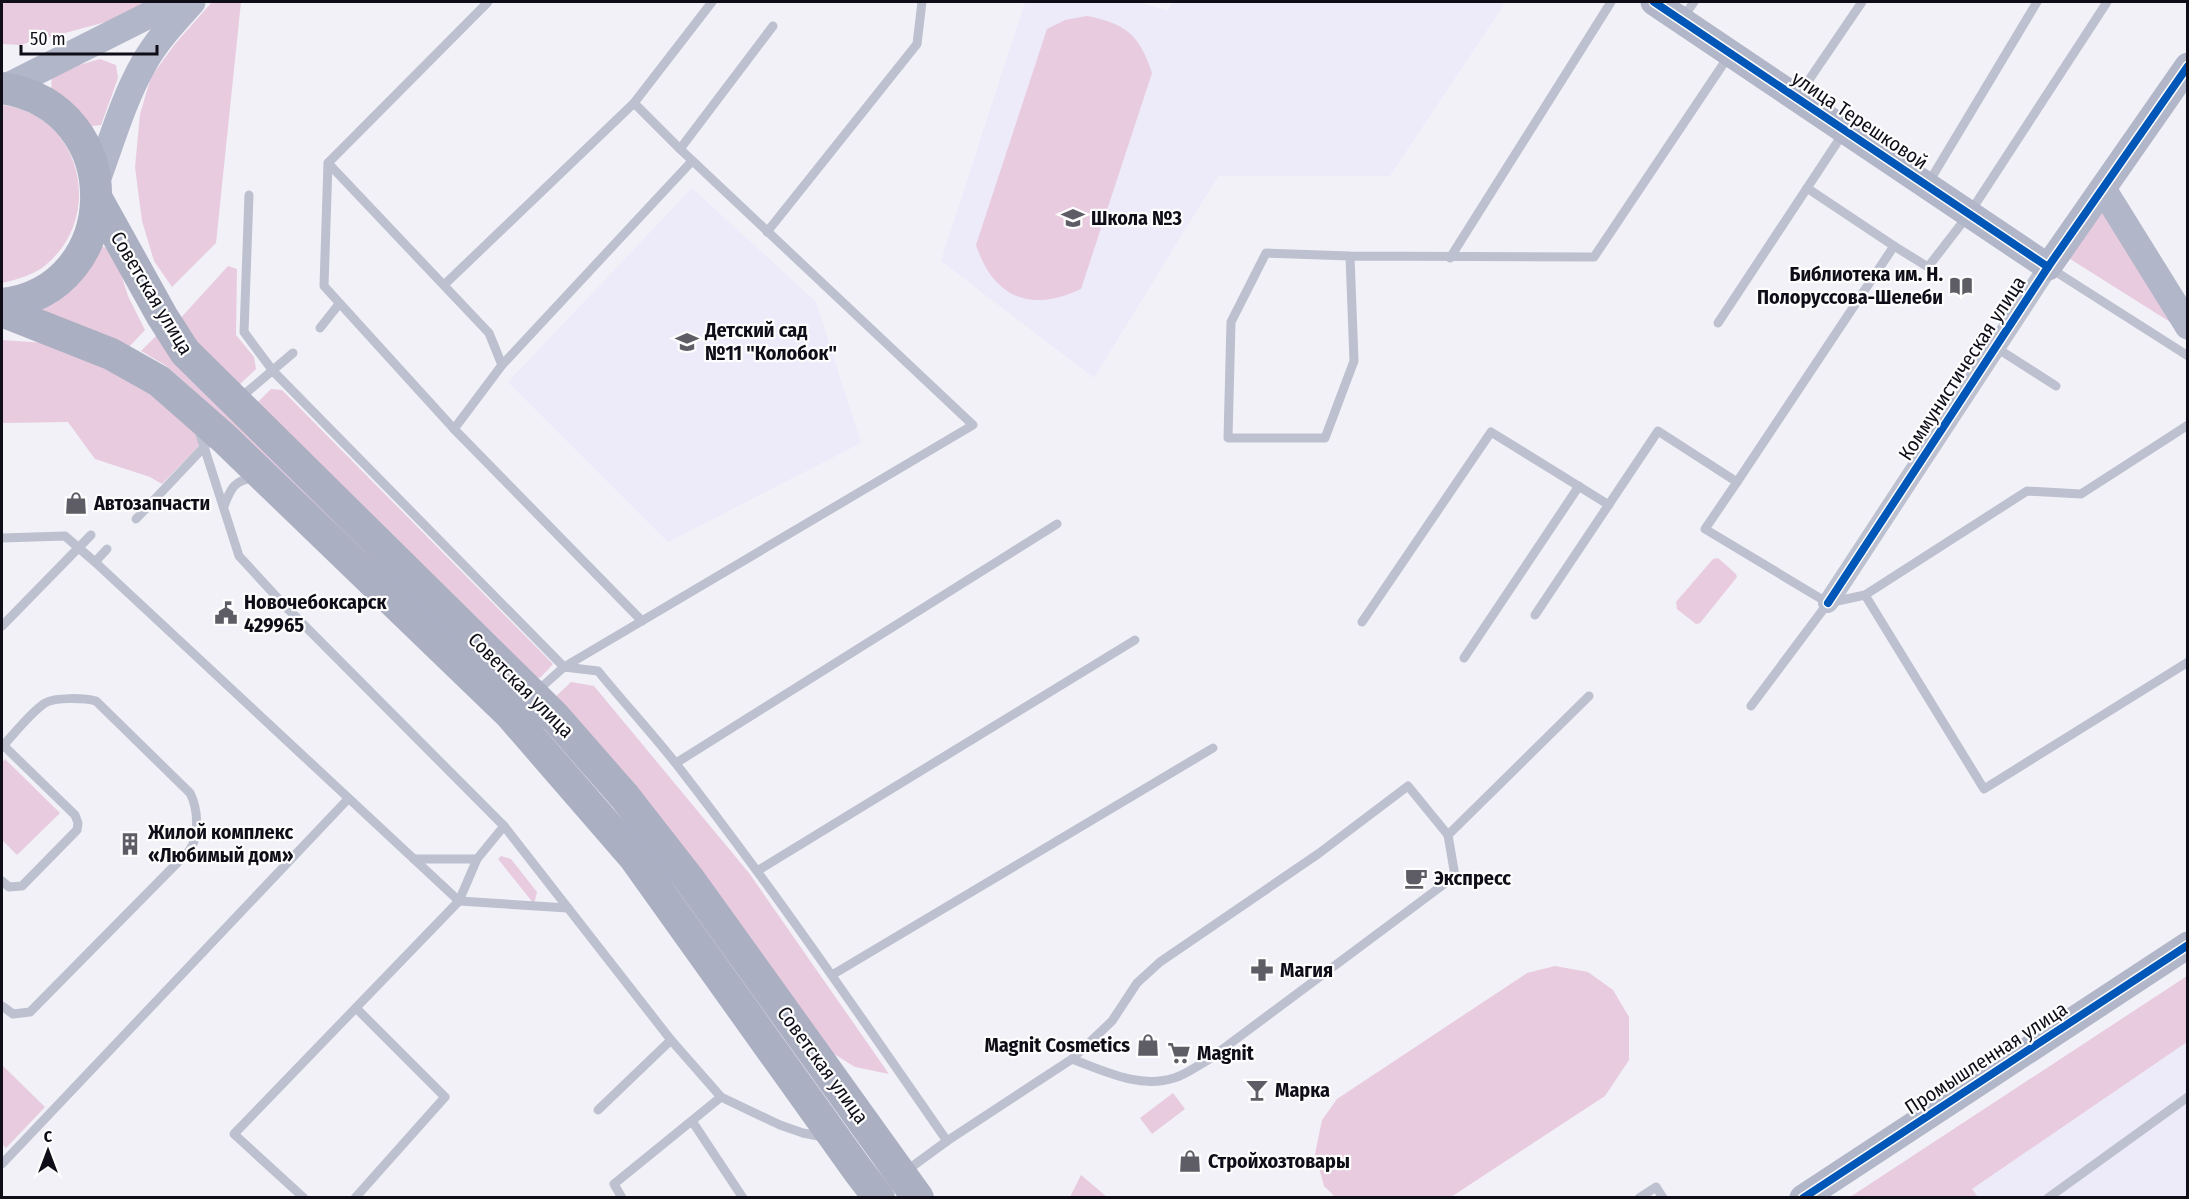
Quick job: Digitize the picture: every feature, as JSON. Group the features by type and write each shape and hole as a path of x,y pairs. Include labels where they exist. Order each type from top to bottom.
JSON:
{"main road":[{"path":"2,304 37,294 58,280 74,263 91,232 97,191 87,151 66,120 49,106 29,95 3,88"},
{"name":"Советская улица","path":"97,191 173,336 199,368 533,694 592,758 659,838 910,1186"},
{"name":"Советская улица","path":"2,311 111,354 159,381 192,410 214,443 267,480 510,714 569,779 658,890 879,1197"}],"street":[{"path":"3,88 155,12 166,2"},
{"path":"97,191 132,86 144,62 163,33 192,2"},
{"name":"улица Терешковой","path":"1654,2 1688,11 1731,53 2048,267"},
{"name":"Коммунистическая улица","path":"1828,603 2048,267 2187,66"},
{"path":"2103,189 2187,326"},
{"name":"Промышленная улица","path":"1803,1197 2187,945"}],"lane":[{"path":"488,2 328,163 324,286 454,429 642,621"},
{"path":"444,285 634,103 712,2"},
{"path":"767,231 917,44 922,2"},
{"path":"1450,258 1611,2"},
{"path":"1797,98 1862,2"},
{"path":"1927,185 2037,2"},
{"path":"1807,188 1928,267 1969,213 2107,2"},
{"path":"680,149 774,26"},
{"path":"1350,256 1354,362 1325,438 1228,438 1230,322 1266,253 1450,258 1594,257 1731,53"},
{"path":"533,694 564,667 974,425 692,161 634,103"},
{"path":"1718,323 1846,130"},
{"path":"454,429 502,365 692,161"},
{"path":"328,163 489,333 502,365"},
{"path":"249,195 244,333 273,371 564,667 598,671 676,763 757,871 947,1141"},
{"path":"1828,603 1706,529 1894,246"},
{"path":"2048,267 2187,356"},
{"path":"320,328 339,304"},
{"path":"1995,347 2056,386"},
{"path":"235,403 293,353"},
{"path":"1751,706 1828,603 1865,595 2027,490 2082,494 2187,425"},
{"path":"1535,615 1658,431 1737,482"},
{"path":"1362,622 1491,432 1609,505"},
{"path":"214,443 224,506 239,556 285,606 504,826 671,1040 721,1097 780,1125 803,1133 835,1138"},
{"path":"136,519 214,443"},
{"path":"224,506 230,490 239,480 251,478 267,480"},
{"path":"1464,658 1579,486"},
{"path":"120,504 147,508"},
{"path":"676,763 1057,524"},
{"path":"2,626 91,535"},
{"path":"2,538 65,536 79,547 459,901 568,908"},
{"path":"95,562 107,549"},
{"path":"1865,595 1984,789 2187,662"},
{"path":"757,871 1135,640"},
{"path":"1448,835 1589,696"},
{"path":"2,881 9,887 22,886 77,830 78,826 75,815 2,746 45,704 56,700 96,701 190,793 194,804 196,834 194,844 189,851 30,1012 12,1014 2,1006"},
{"path":"832,975 1213,748"},
{"path":"910,1186 947,1141 1072,1059 1112,1021 1137,983 1160,962 1318,854 1408,786 1448,835 1455,876 1208,1060 1174,1078 1152,1081 1127,1079 1072,1059"},
{"path":"2,1164 348,799"},
{"path":"304,1197 234,1134 459,901 477,859 504,826"},
{"path":"414,859 477,859"},
{"path":"355,1197 445,1097 356,1008"},
{"path":"598,1110 671,1040"},
{"path":"2048,1197 2187,1096"},
{"path":"622,1197 614,1184 721,1097"},
{"path":"780,1125 799,1125 806,1120 809,1113 809,1102"},
{"path":"692,1121 743,1197"},
{"path":"1639,1197 1656,1187 1663,1197"}],"shaded area":[{"path":"2,2 150,2 106,22 20,45 2,44"},
{"path":"212,2 241,2 216,243 172,287 154,261 142,221 135,167 140,114 151,77 175,44"},
{"name":"Школа №3","path":"1025,2 1139,2 1167,11 1173,2 1506,2 1390,176 1218,176 1094,378 941,261"},
{"path":"1087,16 1112,23 1130,33 1142,49 1152,73 1081,289 1046,300 1030,300 1004,289 993,278 976,245 1047,29 1065,20"},
{"path":"100,59 116,65 118,78 101,125 85,127 51,93 52,73"},
{"path":"2,105 29,112 50,126 66,146 76,169 79,193 76,218 66,242 43,267 32,274 2,283"},
{"name":"Детский сад №11 \"Колобок\"","path":"692,188 816,302 861,443 668,542 508,382"},
{"path":"2103,207 2178,327 2067,257"},
{"path":"98,246 113,249 128,296 145,330 126,350 39,317 41,300"},
{"path":"228,266 237,269 236,335 254,357 256,369 238,386 224,384 178,321"},
{"path":"160,332 516,691 507,700 189,386 165,365 141,351"},
{"path":"2,340 45,343 107,360 188,414 200,445 162,484 150,477 95,459 68,422 2,423"},
{"path":"271,389 282,390 553,664 540,678 521,673 257,403"},
{"path":"1718,558 1737,577 1700,623 1696,624 1677,609 1676,602 1713,559"},
{"path":"571,682 594,686 749,873 889,1074 855,1067 821,1046 551,701"},
{"path":"5,759 60,813 17,855 2,840 2,763"},
{"path":"501,856 511,859 537,892 534,904 498,859"},
{"path":"1555,966 1588,972 1613,990 1629,1017 1629,1060 1605,1096 1451,1197 1335,1197 1324,1186 1315,1154 1322,1120 1337,1099 1527,973"},
{"path":"2187,976 2187,1042 1972,1189 1978,1197 1850,1197"},
{"path":"2187,1042 2187,1197 1978,1198 1972,1189"},
{"path":"2,1065 45,1107 6,1148 2,1144"},
{"path":"1173,1093 1185,1109 1152,1134 1140,1118"},
{"path":"1081,1175 1107,1197 1070,1197"}],"cycle path":[{"path":"1654,2 2048,267"},
{"path":"1828,603 2048,267 2188,66"},
{"path":"1803,1198 2188,945"}],"place":[{"name":"Школа №3","path":"1073,218"},
{"name":"Библиотека им. Н. Полоруссова-Шелеби","path":"1961,286"},
{"name":"Детский сад №11 \"Колобок\"","path":"687,342"},
{"name":"Автозапчасти","path":"76,503"},
{"name":"Новочебоксарск 429965","path":"226,613"},
{"name":"Жилой комплекс «Любимый дом»","path":"130,844"},
{"name":"Экспресс","path":"1416,878"},
{"name":"Магия","path":"1262,970"},
{"name":"Magnit Cosmetics","path":"1148,1045"},
{"name":"Magnit","path":"1179,1053"},
{"name":"Марка","path":"1257,1090"},
{"name":"Стройхозтовары","path":"1190,1161"}]}
